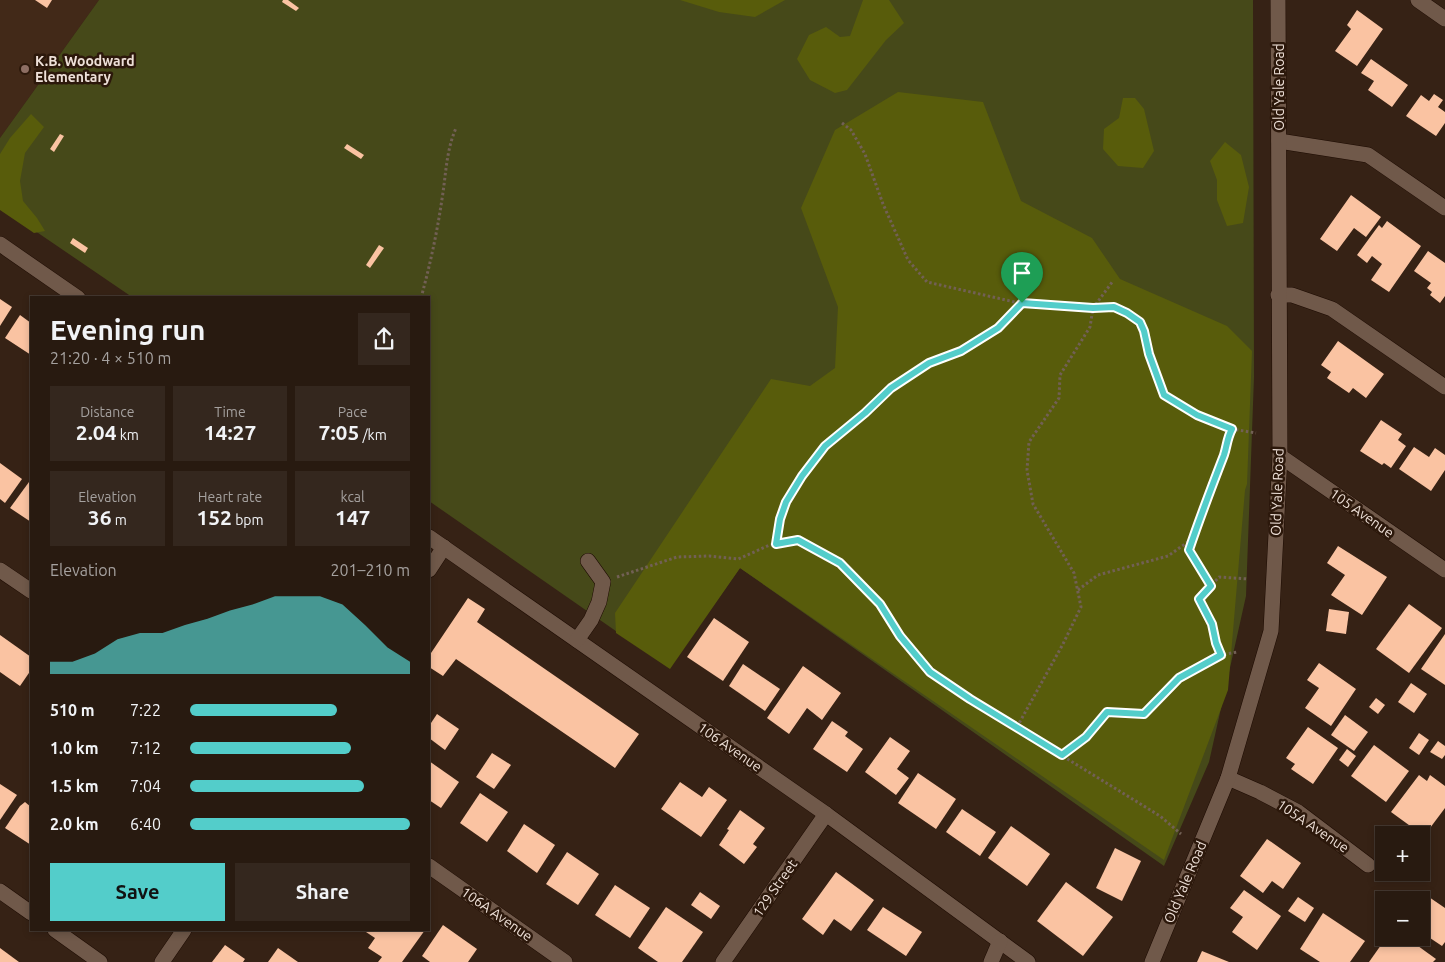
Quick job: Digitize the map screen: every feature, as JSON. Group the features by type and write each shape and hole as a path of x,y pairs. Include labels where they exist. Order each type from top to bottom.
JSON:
{"street":[{"name":"Old Yale Road","path":"1152,962 1228,778 1271,631 1280,456 1278,0"},
{"path":"1418,0 1445,19"},
{"path":"1279,141 1368,155 1445,208"},
{"path":"0,244 75,296"},
{"path":"1278,295 1292,295 1332,309 1445,386"},
{"name":"105 Avenue","path":"1280,456 1445,570"},
{"name":"106 Avenue","path":"430,538 826,814 1028,962"},
{"path":"430,568 444,547"},
{"path":"577,640 591,620 600,602 603,582 588,562"},
{"path":"0,570 30,590"},
{"name":"105A Avenue","path":"1228,778 1298,812 1368,865"},
{"name":"129 Street","path":"723,962 826,814"},
{"name":"106A Avenue","path":"430,867 565,962"},
{"path":"0,891 30,912"},
{"path":"56,931 100,962"},
{"path":"162,962 183,931"},
{"path":"991,962 1000,941"}],"path":[{"path":"842,123 851,130 865,154 908,260 927,282 1022,303 1093,308 1114,307 1140,322 1164,395 1197,415 1232,429 1256,433"},
{"path":"422,296 438,231 447,156 456,128"},
{"path":"1017,727 1082,607 1074,573 1033,504 1027,470 1029,442 1058,398 1060,376 1090,327 1093,308 1113,281"},
{"path":"776,544 780,519 786,502 802,476 825,446 865,413 891,388 929,363 961,351 998,328 1022,303"},
{"path":"1211,586 1189,550 1232,429"},
{"path":"1078,590 1098,575 1168,556 1192,539"},
{"path":"616,578 677,557 709,556 738,559 770,545 798,540 840,563 880,604 900,636 930,672 970,699 1160,816 1181,834"},
{"path":"1221,655 1212,624 1199,599 1219,577 1248,579"},
{"path":"1062,755 1086,737 1107,712 1144,714 1179,678 1221,655 1237,652"}],"shaded area":[{"name":"K.B. Woodward Elementary","path":"0,0 99,0 0,138"},
{"path":"680,0 785,0 755,17 719,12"},
{"path":"863,0 889,0 904,23 886,40 847,90 835,93 810,80 797,59 809,35 826,27 840,37 850,36"},
{"path":"898,92 983,102 1021,201 1092,238 1120,279 1227,326 1252,351 1247,484 1228,690 1164,860 740,568 670,669 616,633 615,613 771,379 810,386 835,368 838,307 801,208 835,130"},
{"path":"1123,98 1135,98 1144,109 1154,151 1143,168 1118,166 1103,149 1104,129 1119,118"},
{"path":"31,114 44,127 25,153 20,181 23,201 45,231 34,233 0,210 0,154 10,138"},
{"path":"1225,142 1241,155 1249,187 1243,223 1227,226 1217,200 1217,180 1210,161"}],"green space":[{"path":"99,0 1253,0 1254,377 1246,596 1209,762 1164,866 740,568 669,668 430,502 430,296 131,296 0,207 0,138"}],"building":[{"path":"35,0 52,0 47,8"},
{"path":"283,0 288,0 299,8 296,11 282,2"},
{"path":"1357,10 1383,29 1357,66 1335,51 1351,29 1347,25"},
{"path":"1371,59 1408,85 1392,107 1368,90 1374,81 1361,73"},
{"path":"1434,94 1443,100 1438,107 1445,112 1445,123 1436,136 1406,116 1421,95 1429,101"},
{"path":"60,134 64,136 54,152 50,149"},
{"path":"347,144 364,155 361,159 344,148"},
{"path":"1351,195 1381,217 1366,237 1354,228 1337,251 1320,239"},
{"path":"1387,221 1421,246 1389,292 1371,280 1382,264 1372,256 1367,263 1357,255 1379,225 1382,228"},
{"path":"73,238 88,248 85,253 70,243"},
{"path":"379,245 384,248 370,268 366,265"},
{"path":"1428,251 1445,263 1445,296 1440,303 1430,295 1432,292 1427,288 1431,283 1414,271"},
{"path":"0,299 12,307 0,326"},
{"path":"20,315 30,322 30,354 5,338"},
{"path":"1338,341 1384,374 1366,398 1353,388 1349,393 1327,378 1331,372 1321,365"},
{"path":"1381,420 1402,434 1398,440 1406,446 1391,468 1384,463 1382,465 1360,451"},
{"path":"1414,447 1429,457 1435,448 1445,455 1445,470 1431,491 1399,469"},
{"path":"0,463 22,479 5,503 0,499"},
{"path":"29,482 30,521 10,508"},
{"path":"1338,546 1387,577 1362,615 1331,595 1345,575 1327,563"},
{"path":"468,598 485,609 477,622 639,734 615,768 456,659 443,676 430,668 430,655"},
{"path":"1409,604 1442,628 1409,673 1376,649"},
{"path":"1329,609 1349,612 1346,634 1326,631"},
{"path":"714,618 749,642 723,681 687,657"},
{"path":"1445,634 1445,685 1421,669"},
{"path":"0,635 30,656 30,671 20,686 0,672"},
{"path":"1319,663 1356,689 1331,726 1305,708 1319,688 1307,680"},
{"path":"743,664 780,689 765,711 729,686"},
{"path":"803,666 841,693 822,720 807,708 789,734 767,718"},
{"path":"1411,683 1427,694 1414,713 1398,702"},
{"path":"1376,698 1385,705 1378,714 1369,707"},
{"path":"437,714 459,729 445,750 430,739 430,724"},
{"path":"1345,715 1368,732 1354,751 1331,735"},
{"path":"832,721 848,732 845,736 863,749 847,772 813,749"},
{"path":"1308,727 1338,748 1313,784 1291,769 1295,764 1286,758"},
{"path":"1419,733 1429,740 1419,755 1409,748"},
{"path":"890,737 910,751 897,769 909,778 896,795 865,772"},
{"path":"1438,741 1445,746 1445,755 1442,759 1430,752"},
{"path":"1374,745 1409,771 1386,802 1351,776"},
{"path":"1347,749 1356,756 1348,767 1339,760"},
{"path":"492,753 511,765 494,789 476,777"},
{"path":"430,762 459,782 441,808 430,801"},
{"path":"918,773 956,799 936,829 898,803"},
{"path":"1419,775 1427,781 1430,775 1445,786 1445,808 1430,828 1430,826 1410,826 1391,812"},
{"path":"680,782 702,797 709,787 727,800 701,837 661,809"},
{"path":"0,784 17,795 0,820"},
{"path":"480,793 508,812 487,842 460,823"},
{"path":"25,802 30,806 30,844 5,828 20,806"},
{"path":"962,809 996,832 980,856 946,832"},
{"path":"740,810 765,828 753,844 757,847 744,864 719,845"},
{"path":"524,824 555,845 537,873 507,851"},
{"path":"1011,826 1050,854 1027,886 988,858"},
{"path":"1267,839 1301,863 1283,889 1272,881 1263,893 1240,876"},
{"path":"1115,848 1141,861 1122,901 1096,888"},
{"path":"567,852 599,874 578,905 546,884"},
{"path":"836,872 874,900 851,931 834,919 823,935 802,919"},
{"path":"1066,882 1113,917 1083,956 1037,921"},
{"path":"615,885 650,908 630,938 595,915"},
{"path":"1244,890 1281,916 1257,950 1232,932 1243,917 1230,908"},
{"path":"700,892 720,906 711,919 691,905"},
{"path":"1298,897 1314,908 1305,922 1288,911"},
{"path":"1430,898 1445,908 1445,942 1442,946 1430,938"},
{"path":"666,907 703,932 682,962 658,962 638,948"},
{"path":"883,907 922,932 906,956 867,930"},
{"path":"1323,913 1365,941 1350,962 1320,962 1300,949"},
{"path":"443,925 477,949 468,962 430,962 422,956"},
{"path":"364,931 424,931 402,962 378,962 382,957 368,948 375,938"},
{"path":"225,945 245,959 243,962 212,962"},
{"path":"1380,946 1418,946 1436,959 1433,962 1369,962"},
{"path":"0,948 19,962 0,962"},
{"path":"278,948 298,962 268,962"},
{"path":"1202,951 1229,962 1197,962"}],"place":[{"name":"K.B. Woodward Elementary","path":"25,69"}],"route":[{"path":"1022,303 1093,308 1114,307 1127,313 1140,322 1164,395 1197,415 1232,429 1189,550 1211,586 1199,599 1212,624 1221,655 1179,678 1144,714 1107,712 1086,737 1062,755 970,699 930,672 900,636 880,604 840,563 798,540 776,544 780,519 786,502 802,476 825,446 865,413 891,388 929,363 961,351 998,328 1022,303"}]}
